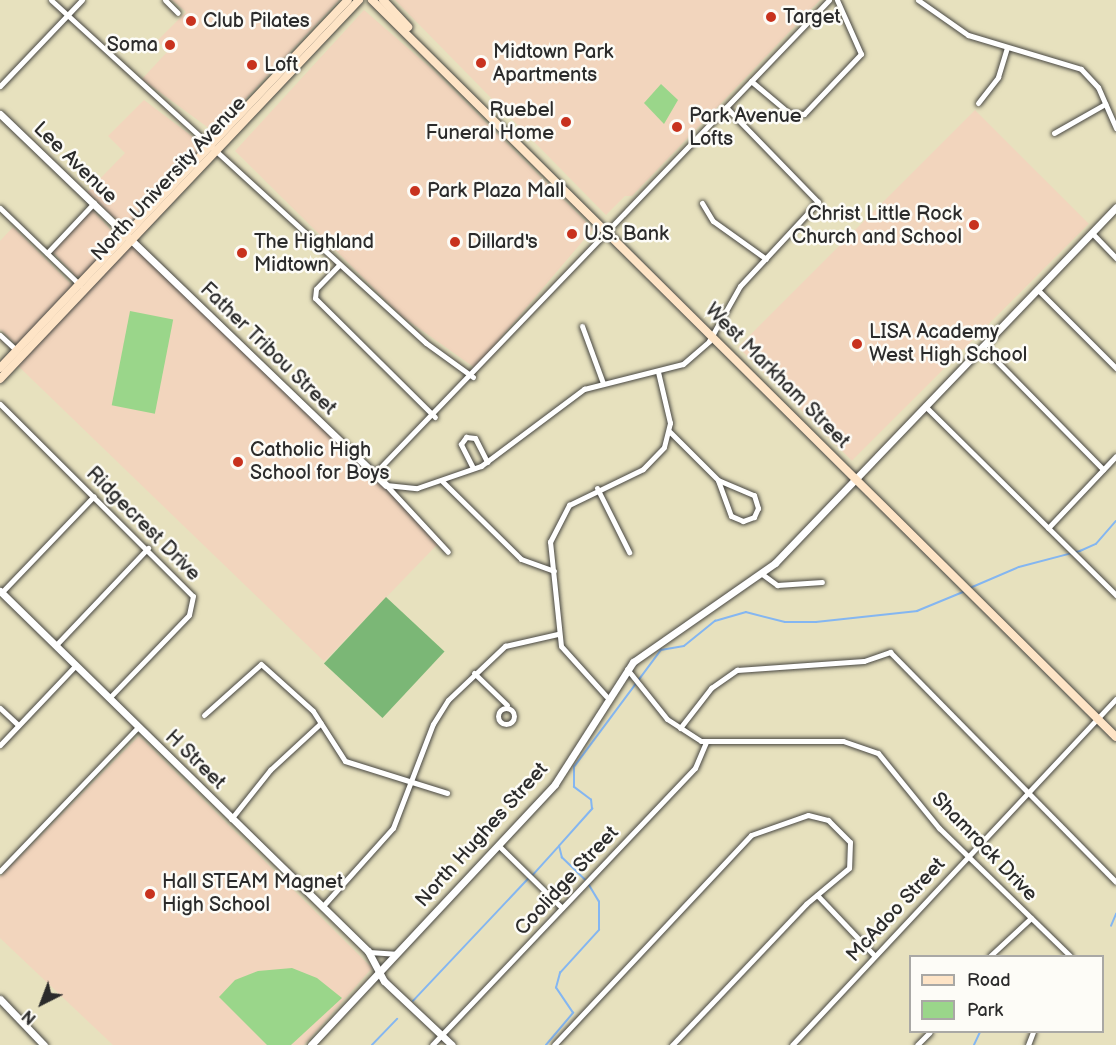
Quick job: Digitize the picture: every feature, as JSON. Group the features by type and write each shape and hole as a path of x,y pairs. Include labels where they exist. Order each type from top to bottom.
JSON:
{"main road":[{"name":"North University Avenue","path":"0,379 348,0"},
{"name":"North University Avenue","path":"216,146 359,0"},
{"name":"West Markham Street","path":"372,0 415,40 1116,738"},
{"name":"West Markham Street","path":"382,0 415,40"},
{"path":"389,0 398,17"},
{"name":"North University Avenue","path":"0,368 80,285 130,239"}],"street":[{"path":"51,0 170,113 216,146 339,265 426,343 473,377"},
{"path":"0,86 82,0"},
{"path":"165,0 178,14"},
{"path":"372,473 381,472 435,417 606,230 830,0"},
{"path":"751,81 789,113 804,114 861,54 837,0"},
{"path":"918,0 959,31 1081,69 1093,79 1116,128"},
{"path":"978,103 998,77 1007,47"},
{"path":"1054,133 1105,104"},
{"path":"386,485 410,489 442,481 487,462 576,393 603,383 658,372 683,364 713,336 735,292 818,200 726,107"},
{"name":"Lee Avenue","path":"0,114 130,239"},
{"path":"47,253 94,203"},
{"path":"702,203 713,221 766,259"},
{"name":"North Hughes Street","path":"311,1045 555,784 606,696 627,669 658,640 762,574 1116,207"},
{"path":"0,208 80,285"},
{"path":"1092,233 1116,258"},
{"name":"Father Tribou Street","path":"130,239 386,485"},
{"path":"339,265 314,291 435,417"},
{"path":"1037,289 1116,368"},
{"path":"582,326 603,383"},
{"path":"0,335 16,351"},
{"path":"982,346 1103,469"},
{"path":"658,372 670,432 718,480 754,495 758,508 754,517 743,521 731,516 718,480"},
{"name":"Ridgecrest Drive","path":"0,404 189,588 194,606 109,698"},
{"path":"925,406 1114,590"},
{"path":"606,696 567,657 558,634 550,542 558,518 575,499 649,465 670,432"},
{"path":"473,468 461,444 469,436 478,443 487,462"},
{"path":"1048,528 1116,456"},
{"path":"442,481 521,559 554,571"},
{"path":"386,485 448,552"},
{"path":"597,488 629,552"},
{"path":"1,592 94,496"},
{"path":"56,645 148,549"},
{"path":"762,574 777,585 822,582"},
{"name":"H Street","path":"1,592 368,951 379,973 452,1045"},
{"path":"322,907 393,828 437,717 474,673 510,643 558,634"},
{"path":"680,728 711,688 737,670 864,661 886,652 896,655 968,726 1026,792 1116,882"},
{"path":"204,715 261,664 321,723 345,761 447,793"},
{"path":"0,745 76,665"},
{"name":"Shamrock Drive","path":"627,669 680,728 706,742 833,741 870,749 892,765 939,828 969,855 1068,955"},
{"path":"474,673 507,705"},
{"name":"McAdoo Street","path":"792,1045 1026,792 1116,699"},
{"path":"0,708 18,725"},
{"path":"231,819 276,763 321,723"},
{"path":"0,871 138,727"},
{"name":"Coolidge Street","path":"432,1045 702,760 706,742"},
{"path":"554,1045 755,833 813,815 839,829 851,845 852,862 817,895 672,1045"},
{"path":"499,846 562,908"},
{"path":"817,895 874,955"},
{"path":"992,955 1031,918"},
{"path":"368,951 397,954"},
{"path":"0,999 44,1045"},
{"path":"917,1045 929,1033"}],"shaded area":[{"path":"172,0 339,0 214,132 142,79 168,51 157,41 186,12"},
{"path":"395,0 820,0 632,196 625,196 606,215"},
{"name":"Park Plaza Mall","path":"364,10 432,69 593,229 475,368 403,317 235,151"},
{"path":"144,100 205,146 129,225 122,225 87,192 125,153 108,136"},
{"path":"975,110 1089,224 852,461 738,347"},
{"path":"91,208 119,239 82,277 76,276 52,251"},
{"path":"13,227 73,286 18,346 0,329 0,241"},
{"name":"Catholic High School for Boys","path":"133,242 442,540 324,662 16,364"},
{"name":"Hall STEAM Magnet High School","path":"139,736 372,968 304,1045 113,1045 0,938 0,877"}],"green space":[{"path":"661,84 678,100 664,124 644,103"},
{"path":"130,311 173,319 155,414 112,405"},
{"path":"386,597 445,652 382,718 324,664"},
{"path":"292,968 317,978 342,998 291,1045 267,1045 219,997 235,980 258,971"}],"waterway":[{"path":"970,588 1019,567 1080,551 1096,544 1116,521"},
{"path":"585,880 562,858 559,846 592,809 591,800 574,787 574,767 661,650 684,646 715,621 746,612 785,622 816,622 917,611 963,592"},
{"path":"532,876 559,846"},
{"path":"413,1001 528,879"},
{"path":"546,1045 573,1013 556,988 560,973 599,930 599,902 588,884"},
{"path":"1111,926 1116,914"},
{"path":"372,1045 397,1019"},
{"path":"974,1045 980,1033"}],"place":[{"name":"Target","path":"771,17"},
{"name":"Club Pilates","path":"191,21"},
{"name":"Soma","path":"170,45"},
{"name":"Midtown Park Apartments","path":"481,63"},
{"name":"Loft","path":"252,65"},
{"name":"Ruebel Funeral Home","path":"566,122"},
{"name":"Park Avenue Lofts","path":"677,127"},
{"name":"Park Plaza Mall","path":"415,191"},
{"name":"Christ Little Rock Church and School","path":"974,225"},
{"name":"U.S. Bank","path":"572,234"},
{"name":"Dillard's","path":"455,242"},
{"name":"The Highland Midtown","path":"242,253"},
{"name":"LISA Academy West High School","path":"857,344"},
{"name":"Catholic High School for Boys","path":"238,462"},
{"name":"Hall STEAM Magnet High School","path":"150,894"}]}
